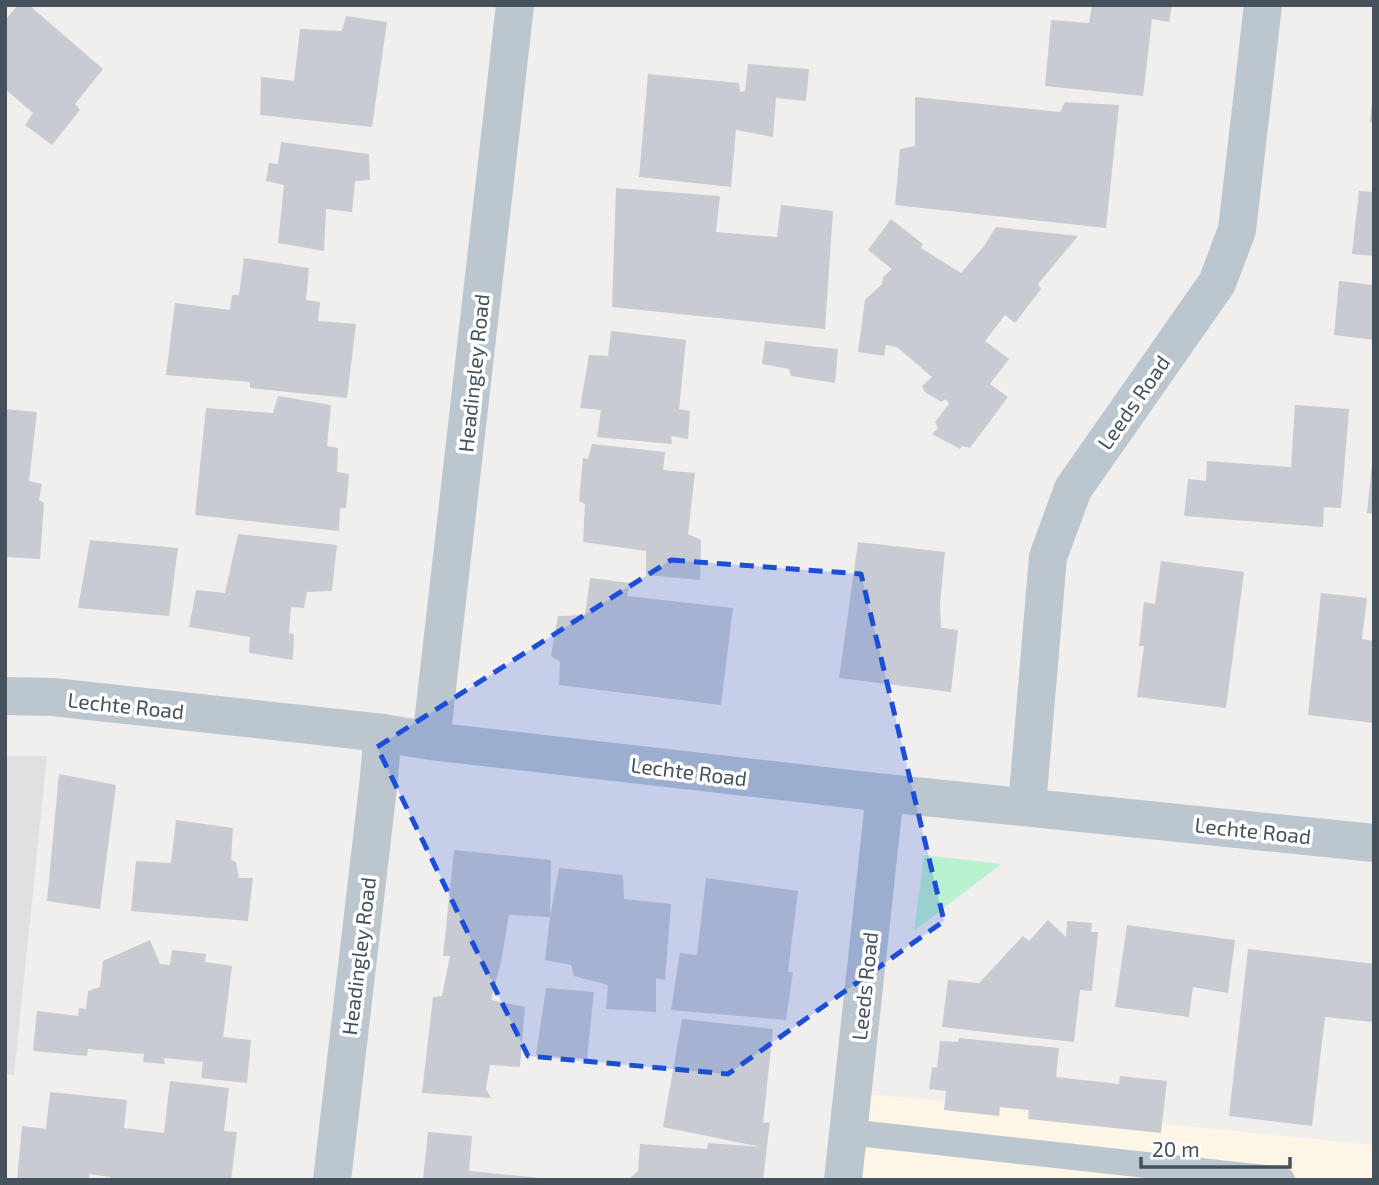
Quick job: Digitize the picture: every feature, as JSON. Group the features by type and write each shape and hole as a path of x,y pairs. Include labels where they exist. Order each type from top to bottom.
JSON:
{"street":[{"name":"Headingley Road","path":"431,741 515,5"},
{"name":"Leeds Road","path":"1027,806 1048,557 1073,489 1217,283 1237,230 1263,5"},
{"name":"Lechte Road","path":"5,696 52,697 383,733 431,741 885,793 1374,843"},
{"name":"Headingley Road","path":"332,1180 383,733"},
{"name":"Leeds Road","path":"843,1180 885,793"}],"lane":[{"path":"848,1132 1282,1180"}],"highlighted area":[{"path":"671,560 861,574 944,921 728,1074 528,1056 377,747"}],"shaded area":[{"path":"5,756 47,756 14,1075 5,1074"},
{"path":"859,1093 1374,1145 1374,1180 850,1180"}],"green space":[{"path":"924,855 1001,864 914,931"}],"building":[{"path":"18,5 29,5 103,69 75,104 80,110 52,145 25,125 33,113 5,89 5,20"},
{"path":"1092,5 1172,5 1169,22 1152,19 1143,96 1045,86 1051,20 1089,23"},
{"path":"346,16 387,22 372,127 260,115 261,77 294,81 300,29 342,31"},
{"path":"748,64 809,69 806,101 776,98 773,137 736,130 731,187 639,177 648,74 739,83 740,92 745,91"},
{"path":"915,97 1060,112 1065,102 1119,105 1106,228 895,205 900,149 915,146"},
{"path":"1374,102 1374,123 1370,122"},
{"path":"281,142 369,154 370,180 355,181 352,212 326,209 324,251 278,243 284,185 266,181 269,163 278,164"},
{"path":"616,188 720,196 716,232 777,237 781,205 833,211 825,329 612,307"},
{"path":"1359,191 1374,192 1374,256 1352,254"},
{"path":"891,219 923,244 921,248 961,273 996,227 1078,236 1038,284 1041,289 1015,323 1005,315 985,341 1009,359 990,384 1008,397 970,448 962,446 960,449 932,434 938,428 935,422 949,404 946,399 941,402 925,392 922,386 932,377 897,347 886,345 884,356 858,352 865,300 882,284 883,277 892,269 868,250"},
{"path":"244,258 309,268 306,300 320,302 318,321 356,324 347,398 250,388 250,382 166,375 175,303 230,310 232,295 239,295"},
{"path":"1339,281 1374,285 1374,340 1334,335"},
{"path":"611,331 686,340 679,409 690,411 688,439 671,436 672,444 597,437 601,410 580,408 589,355 608,356"},
{"path":"765,341 838,349 835,383 791,376 789,369 762,364"},
{"path":"278,396 331,405 327,446 338,448 337,472 349,474 346,508 340,508 339,531 195,515 206,408 273,413"},
{"path":"1295,405 1349,409 1341,508 1324,507 1323,527 1184,516 1188,479 1206,481 1207,461 1291,467"},
{"path":"5,409 37,412 29,481 42,484 39,500 44,503 40,559 5,557"},
{"path":"592,444 665,452 663,470 695,473 688,534 701,540 700,580 646,575 646,551 583,542 585,504 579,501 583,458 588,459"},
{"path":"1374,463 1374,514 1367,513"},
{"path":"238,534 337,545 332,591 307,592 304,608 291,607 289,633 294,634 293,660 249,653 250,637 189,627 196,590 225,593"},
{"path":"90,540 178,548 169,616 78,608"},
{"path":"858,542 945,552 940,603 941,628 958,630 951,692 839,678"},
{"path":"1161,561 1244,572 1226,708 1137,697 1144,646 1139,646 1144,602 1155,604"},
{"path":"590,578 630,583 627,596 733,608 721,705 559,685 560,662 551,656 558,616 585,615"},
{"path":"1321,593 1367,598 1362,639 1374,641 1374,723 1308,715"},
{"path":"59,774 116,785 100,909 47,901"},
{"path":"176,820 233,828 231,860 236,862 239,878 253,878 248,921 131,911 136,861 171,863"},
{"path":"454,850 551,860 550,917 509,915 491,1000 525,1007 520,1067 490,1065 486,1089 491,1098 422,1093 433,997 442,996 450,956 443,956"},
{"path":"559,868 623,875 624,899 671,904 665,980 656,978 656,1012 606,1009 608,985 574,976 571,965 545,960"},
{"path":"706,878 798,891 788,972 793,972 786,1020 671,1010 680,953 697,955"},
{"path":"1048,920 1066,937 1067,921 1092,923 1091,932 1098,932 1092,991 1080,990 1074,1042 942,1027 948,980 979,983 1023,936 1029,941"},
{"path":"1127,925 1235,940 1228,993 1193,987 1189,1017 1115,1007"},
{"path":"150,940 160,964 170,965 172,950 206,954 205,962 232,966 223,1037 251,1040 247,1083 201,1078 203,1062 164,1058 165,1064 143,1062 144,1054 88,1049 87,1056 33,1051 37,1011 78,1016 79,1008 86,1009 88,991 100,987 103,961"},
{"path":"1248,949 1374,964 1373,1022 1325,1017 1312,1126 1229,1116"},
{"path":"546,988 594,992 587,1059 536,1055"},
{"path":"682,1019 773,1029 763,1123 770,1122 763,1180 628,1180 638,1171 640,1144 707,1149 708,1143 761,1147 663,1127"},
{"path":"959,1038 1059,1048 1056,1077 1119,1084 1120,1076 1167,1081 1161,1133 1028,1119 1029,1110 1000,1107 999,1116 944,1110 946,1091 929,1089 932,1067 937,1068 940,1041 958,1042"},
{"path":"170,1081 229,1088 224,1131 237,1132 231,1180 110,1180 110,1177 89,1174 89,1180 17,1180 22,1126 46,1129 50,1092 127,1100 124,1128 164,1133"},
{"path":"428,1132 472,1136 469,1171 540,1180 423,1180"}]}
